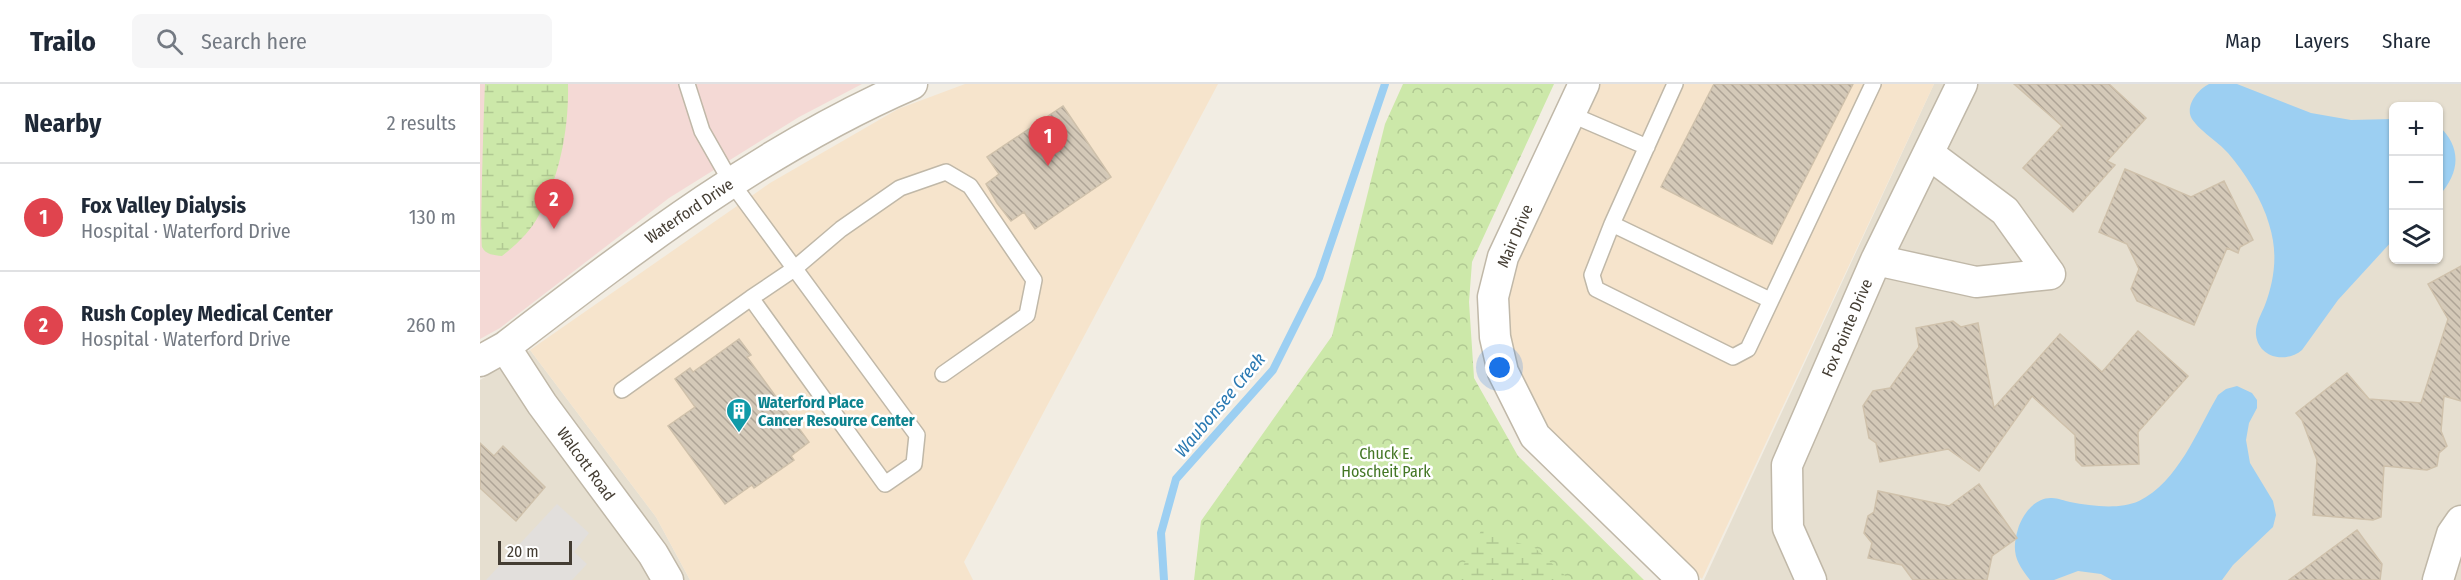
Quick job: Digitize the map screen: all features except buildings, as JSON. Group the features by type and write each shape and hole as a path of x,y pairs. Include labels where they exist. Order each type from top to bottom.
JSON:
{"street":[{"name":"Waterford Drive","path":"492,354 665,225 731,182 802,140 912,84"},
{"name":"Mair Drive","path":"1584,84 1503,257 1493,297 1495,337 1507,382 1535,436 1683,580"},
{"name":"Fox Pointe Drive","path":"1811,580 1788,528 1787,465 1876,260 1962,84"},
{"path":"1876,260 1976,282 2050,274 2005,211 1929,154"},
{"name":"Walcott Road","path":"492,354 542,404 653,554 668,580"},
{"path":"2438,580 2452,534 2461,521"}],"lane":[{"path":"687,84 702,131 731,182 917,435 914,464 885,484 751,298"},
{"path":"1675,84 1612,224 1592,275 1596,289 1732,357 1748,349 1872,84"},
{"path":"1570,114 1647,147"},
{"path":"622,390 794,269 841,229 900,188 946,172 970,186 1034,280 1027,315 942,374"},
{"path":"1612,224 1770,300"}],"shaded area":[{"path":"480,84 862,84 799,117 669,198 500,328 480,339"},
{"path":"965,84 1218,84 964,562 973,580 690,580 656,517 530,350 770,183 898,109"},
{"path":"1590,84 1934,84 1702,579 1610,500 1551,439 1512,372 1501,323 1529,212"},
{"path":"1934,84 2461,84 2461,580 1704,580"},
{"path":"530,350 656,517 690,580 480,580 480,380"},
{"path":"557,504 589,533 574,552 587,564 572,580 486,580"}],"green space":[{"path":"485,84 568,84 565,135 553,184 532,227 502,256 488,253 482,247"},
{"name":"Chuck E. Hoscheit Park","path":"1403,84 1554,84 1472,262 1469,302 1474,378 1518,456 1644,580 1194,580 1201,521 1332,336 1385,124"},
{"path":"1485,523 1512,541 1535,548 1570,580 1456,580"}],"water":[{"path":"2209,84 2237,84 2311,113 2351,120 2389,119 2389,244 2338,300 2302,350 2289,357 2268,354 2258,343 2257,323 2271,285 2274,265 2272,234 2257,196 2241,169 2224,149 2192,119 2191,105 2195,96"},
{"path":"2443,131 2451,142 2456,160 2443,191"},
{"path":"2237,386 2252,393 2257,400 2257,408 2249,423 2246,440 2250,463 2273,501 2276,515 2273,527 2233,565 2222,580 2112,580 2101,574 2078,571 2054,580 2030,580 2018,562 2015,544 2020,524 2030,508 2046,498 2105,506 2122,506 2139,501 2153,492 2176,469 2218,395 2226,389"}],"waterway":[{"name":"Waubonsee Creek","path":"1164,580 1161,533 1176,479 1273,370 1319,278 1385,84"}],"place":[{"name":"Fox Valley Dialysis","path":"1048,166"},
{"name":"Rush Copley Medical Center","path":"554,229"},
{"name":"Waterford Place Cancer Resource Center","path":"739,434"}]}
